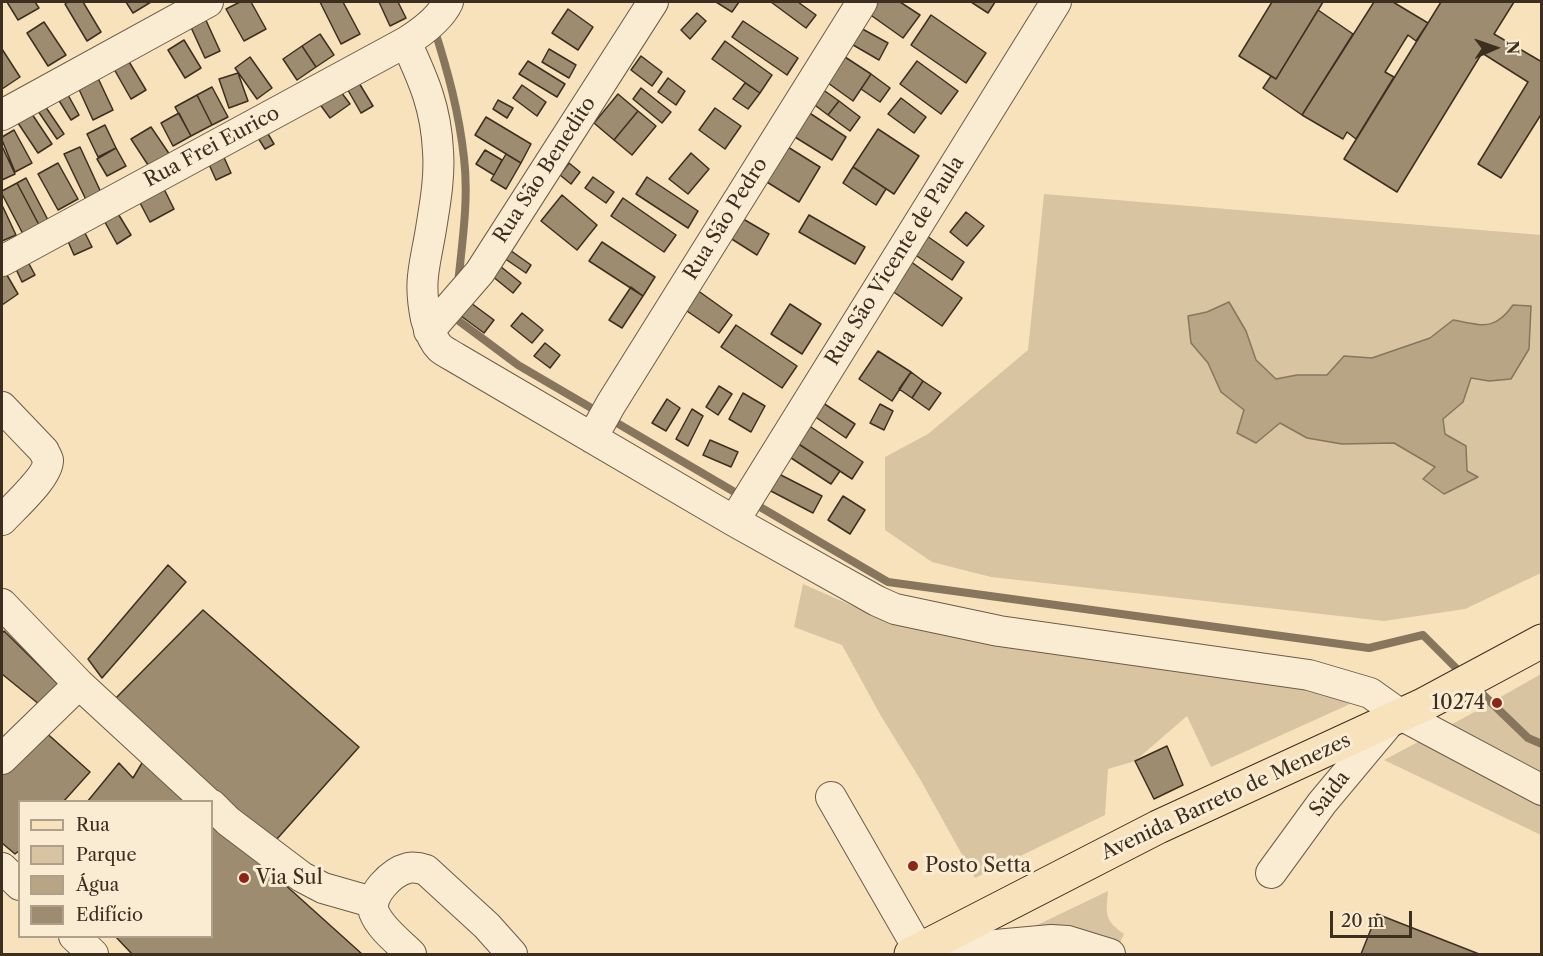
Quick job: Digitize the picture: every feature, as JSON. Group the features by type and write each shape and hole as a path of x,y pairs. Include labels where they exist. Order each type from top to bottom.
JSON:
{"main road":[{"name":"Avenida Barreto de Menezes","path":"915,952 1158,827 1405,712 1542,641"}],"street":[{"path":"2,115 208,2"},
{"name":"Rua São Benedito","path":"435,324 480,272 652,2"},
{"name":"Rua São Pedro","path":"601,422 862,2"},
{"name":"Rua São Vicente de Paula","path":"737,516 1056,2"},
{"name":"Rua Frei Eurico","path":"2,261 414,37 446,5"},
{"path":"414,37 436,123 437,187 421,288 435,324 439,347 456,358 601,422 737,516 877,601 895,609 999,630 1309,675 1370,693 1542,790"},
{"path":"2,407 44,451 48,460 41,478 2,520"},
{"path":"2,604 79,684 206,800"},
{"path":"2,759 79,684"},
{"name":"Saida","path":"1271,873 1322,803 1405,712"},
{"path":"831,797 915,952 1035,940 1068,941 1110,954"},
{"path":"213,807 302,877 323,888 372,902"},
{"path":"411,954 377,920 372,902 376,892 400,871 418,867 426,870 487,926 512,954"},
{"path":"2,868 18,883"},
{"path":"76,938 93,954"}],"green space":[{"path":"1044,194 1541,235 1541,573 1465,609 1384,621 991,577 932,562 885,530 885,457 928,434 1028,350"},
{"path":"803,584 887,621 1314,687 1350,704 1211,767 1187,716 1135,761 1108,769 1105,815 975,878 842,645 794,627"},
{"path":"1541,674 1541,835 1384,760 1469,715"},
{"path":"1108,891 1108,916 1113,925 1124,934 1117,949 1031,928"}],"water":[{"path":"1229,302 1246,331 1256,360 1276,379 1297,375 1327,375 1344,356 1372,358 1430,338 1453,320 1480,325 1493,323 1506,314 1513,305 1531,306 1529,349 1511,379 1489,381 1471,378 1463,402 1443,419 1445,434 1466,446 1467,471 1478,477 1444,494 1423,479 1435,467 1394,443 1342,444 1307,438 1280,423 1256,443 1237,433 1244,410 1221,392 1208,363 1191,343 1188,316 1207,312"}],"building":[{"path":"7,2 35,2 39,8 18,20"},
{"path":"83,2 101,32 87,41 65,4"},
{"path":"126,2 151,2 133,13"},
{"path":"240,2 251,2 266,29 244,41 226,9"},
{"path":"320,2 343,2 360,34 341,44"},
{"path":"379,2 398,2 406,18 390,26"},
{"path":"716,2 739,2 732,12"},
{"path":"771,2 798,2 816,15 806,28"},
{"path":"872,2 900,2 920,15 903,38 865,11"},
{"path":"971,2 995,2 988,13"},
{"path":"1272,2 1323,2 1276,79 1239,56"},
{"path":"1374,2 1393,2 1428,23 1416,41 1408,35 1385,72 1394,77 1356,139 1347,132 1343,139 1302,115"},
{"path":"1441,2 1514,2 1494,34 1542,62 1542,113 1501,178 1478,164 1528,82 1482,53 1397,192 1344,159"},
{"path":"568,9 593,27 578,50 552,33"},
{"path":"1318,10 1353,34 1302,115 1263,88 1271,76 1276,79"},
{"path":"697,13 706,21 690,39 681,30"},
{"path":"931,15 986,53 966,83 911,45"},
{"path":"204,16 220,51 205,58 189,23"},
{"path":"743,21 798,58 787,75 732,37"},
{"path":"44,22 66,55 48,66 27,33"},
{"path":"857,26 888,43 879,60 848,42"},
{"path":"320,34 334,55 316,67 302,46"},
{"path":"184,40 201,68 185,78 168,50"},
{"path":"725,41 772,75 760,93 712,59"},
{"path":"302,46 316,67 297,80 283,59"},
{"path":"2,49 20,77 2,89"},
{"path":"549,49 576,65 569,78 542,62"},
{"path":"641,56 662,72 652,86 631,70"},
{"path":"250,57 272,88 257,99 235,68"},
{"path":"845,57 871,74 853,101 828,83"},
{"path":"128,60 146,90 131,99 114,69"},
{"path":"528,61 565,84 557,97 519,74"},
{"path":"917,61 958,91 941,114 900,84"},
{"path":"238,73 248,101 229,108 219,79"},
{"path":"871,74 890,88 880,102 861,89"},
{"path":"97,76 113,110 93,120 77,85"},
{"path":"356,78 373,106 361,113 345,85"},
{"path":"668,78 685,91 676,105 658,92"},
{"path":"745,83 760,93 748,109 733,99"},
{"path":"335,84 350,104 330,118 316,99"},
{"path":"522,85 546,102 537,116 513,98"},
{"path":"212,87 228,117 212,125 197,95"},
{"path":"641,88 671,112 662,123 633,99"},
{"path":"822,89 839,101 828,115 812,103"},
{"path":"67,93 79,115 71,120 58,99"},
{"path":"618,94 638,111 614,140 594,123"},
{"path":"197,95 212,125 191,136 175,107"},
{"path":"901,98 926,117 914,133 888,114"},
{"path":"498,100 513,108 507,118 493,109"},
{"path":"839,101 860,117 850,131 828,115"},
{"path":"43,103 64,134 57,139 36,108"},
{"path":"715,108 741,126 725,149 699,130"},
{"path":"805,110 846,137 832,160 790,134"},
{"path":"30,111 52,144 38,153 16,120"},
{"path":"638,111 656,126 632,155 614,140"},
{"path":"179,113 191,136 173,146 161,123"},
{"path":"486,117 531,144 521,163 475,135"},
{"path":"105,125 116,148 98,157 87,134"},
{"path":"151,127 170,155 150,168 131,139"},
{"path":"264,127 274,144 265,149 255,133"},
{"path":"878,129 919,156 894,194 853,167"},
{"path":"14,130 32,163 15,172 2,140 2,137"},
{"path":"783,144 820,167 799,202 762,179"},
{"path":"2,146 15,174 2,180"},
{"path":"80,147 104,199 89,206 64,154"},
{"path":"116,148 126,166 107,176 97,159"},
{"path":"485,150 502,160 494,175 476,164"},
{"path":"222,153 231,173 216,180 207,160"},
{"path":"691,153 709,169 688,194 669,179"},
{"path":"506,154 521,163 506,189 491,180"},
{"path":"58,163 78,199 58,210 38,174"},
{"path":"569,163 580,172 571,184 560,175"},
{"path":"853,167 886,189 876,205 843,183"},
{"path":"593,177 614,192 606,203 585,188"},
{"path":"647,177 698,211 688,228 636,194"},
{"path":"26,178 48,220 39,225 17,183"},
{"path":"17,183 39,225 23,234 2,194 2,191"},
{"path":"162,185 174,209 150,222 138,199"},
{"path":"562,195 597,225 577,250 541,221"},
{"path":"623,198 676,235 664,252 611,216"},
{"path":"2,205 16,235 2,241"},
{"path":"114,207 131,235 117,244 101,215"},
{"path":"966,212 984,226 967,246 950,232"},
{"path":"809,215 865,247 855,264 799,232"},
{"path":"738,216 769,234 757,255 727,236"},
{"path":"84,231 92,247 74,255 67,239"},
{"path":"927,236 964,262 952,280 914,254"},
{"path":"602,242 655,277 643,296 589,261"},
{"path":"507,248 531,265 526,273 501,256"},
{"path":"907,259 962,298 942,326 888,288"},
{"path":"27,260 35,275 22,282 15,267"},
{"path":"500,266 521,283 513,293 492,276"},
{"path":"4,270 18,294 2,305 2,272"},
{"path":"631,287 643,296 622,328 609,320"},
{"path":"697,290 732,315 719,333 684,309"},
{"path":"471,303 494,320 484,333 461,316"},
{"path":"790,304 821,324 802,354 771,334"},
{"path":"522,313 543,330 532,343 511,326"},
{"path":"736,325 797,366 782,388 721,347"},
{"path":"545,343 560,355 550,368 534,356"},
{"path":"878,351 911,372 892,401 859,379"},
{"path":"911,372 923,381 912,398 899,389"},
{"path":"923,381 941,393 929,410 912,398"},
{"path":"719,386 732,394 718,415 706,407"},
{"path":"743,393 765,406 751,432 729,419"},
{"path":"667,399 680,408 666,431 652,423"},
{"path":"820,401 855,424 846,438 811,414"},
{"path":"880,404 893,411 884,430 870,423"},
{"path":"692,409 703,416 688,446 676,439"},
{"path":"805,423 863,462 852,479 794,441"},
{"path":"710,440 738,452 731,467 703,455"},
{"path":"794,441 840,471 831,484 785,454"},
{"path":"775,472 822,496 813,513 767,489"},
{"path":"843,496 865,510 850,534 828,520"},
{"path":"168,565 186,582 102,678 88,659"},
{"path":"203,610 359,747 268,849 111,703"},
{"path":"4,631 61,687 40,705 2,674 2,633"},
{"path":"42,729 90,772 65,800 18,800 18,852 15,854 2,843 2,770"},
{"path":"1167,746 1183,785 1154,799 1135,761"},
{"path":"145,758 191,800 89,800 119,763 133,778"},
{"name":"Via Sul","path":"213,820 362,954 132,954 117,938 213,938"},
{"path":"1377,914 1479,954 1361,954"}],"waterway":[{"path":"434,28 452,92 464,158 465,205 458,284"},
{"path":"456,311 455,318 518,365 888,582 1369,648 1423,635 1464,676"},
{"path":"1473,685 1528,738 1542,744"}],"place":[{"name":"10274","path":"1497,703"},
{"name":"Posto Setta","path":"913,866"},
{"name":"Via Sul","path":"244,878"}]}
